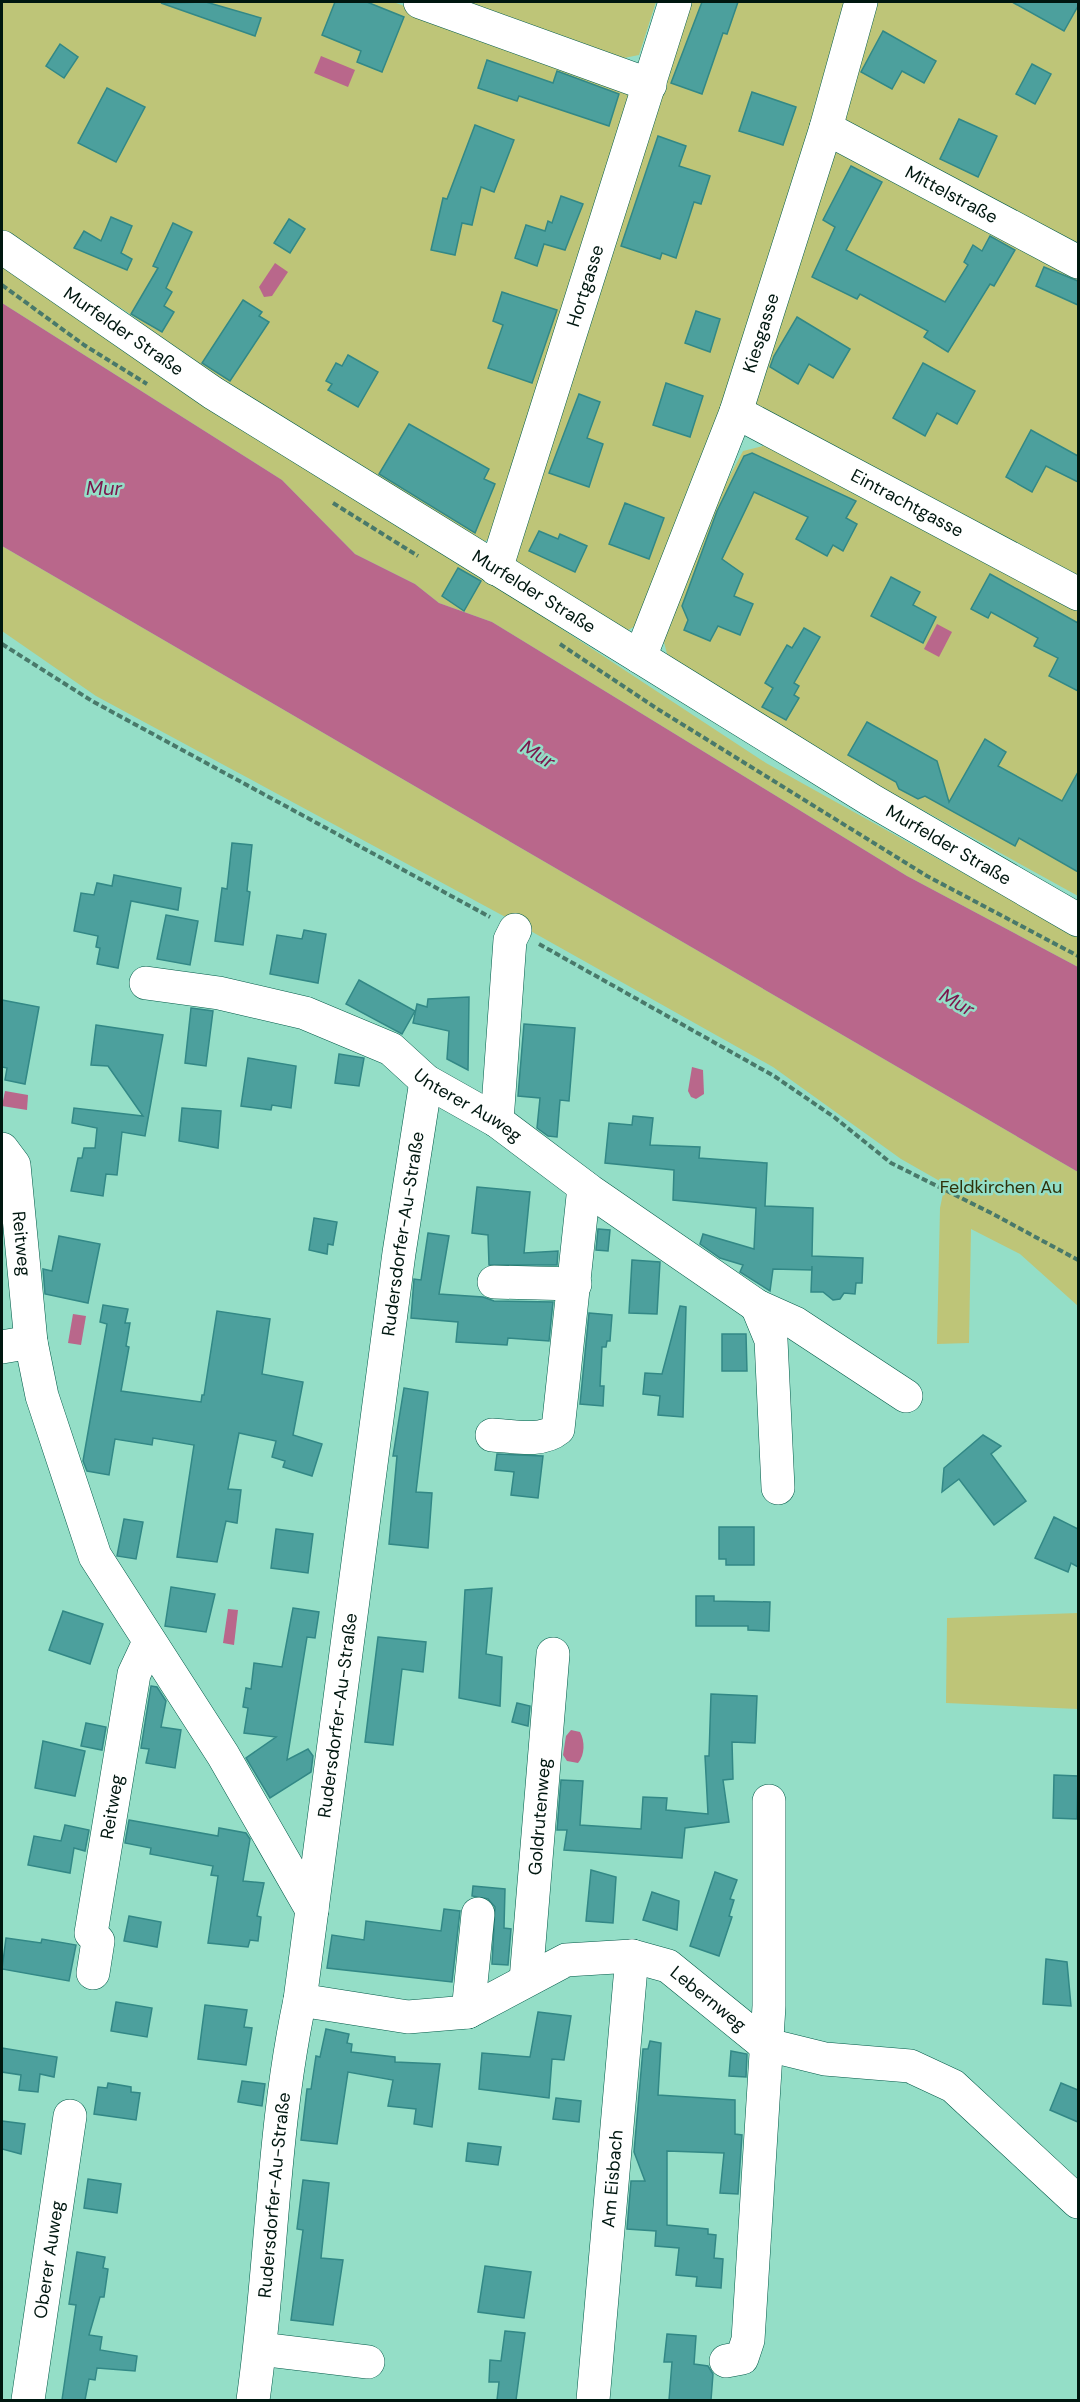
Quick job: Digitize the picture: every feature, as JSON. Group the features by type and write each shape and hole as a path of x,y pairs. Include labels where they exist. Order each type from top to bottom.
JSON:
{"street":[{"path":"420,2 650,85"},
{"name":"Hortgasse","path":"496,569 675,2"},
{"name":"Kiesgasse","path":"640,657 736,412 826,128 861,2"},
{"name":"Mittelstraße","path":"826,128 1078,262"},
{"name":"Murfelder Straße","path":"2,247 213,393 871,800 1078,920"},
{"name":"Eintrachtgasse","path":"736,412 1078,594"},
{"path":"496,1121 510,940 515,930"},
{"name":"Unterer Auweg","path":"146,983 219,993 305,1013 391,1049 426,1081 496,1121 584,1187 757,1306 795,1323 906,1396"},
{"name":"Rudersdorfer-Au-Straße","path":"253,2400 289,2051 300,2000 399,1253 426,1081"},
{"name":"Reitweg","path":"2,1149 14,1165 16,1345 42,1396 95,1556 223,1755 312,1910"},
{"path":"492,1435 550,1436 558,1429 584,1187"},
{"path":"494,1282 574,1284"},
{"path":"757,1306 771,1340 778,1488"},
{"name":"Reitweg","path":"93,1973 98,1941 91,1933 134,1674 149,1641"},
{"name":"Goldrutenweg","path":"526,1980 553,1654"},
{"path":"726,2361 742,2358 748,2340 769,2006 769,1801"},
{"path":"468,2013 478,1914"},
{"name":"Lebernweg","path":"300,2000 408,2017 468,2013 566,1960 632,1956 668,1966 765,2044 825,2059 910,2066 953,2086 1078,2202"},
{"name":"Am Eisbach","path":"593,2400 632,1956"},
{"name":"Oberer Auweg","path":"28,2400 70,2116"},
{"path":"260,2349 368,2362"}],"path":[{"path":"554,639 656,708 927,876 1078,956"},
{"path":"2,644 92,701 515,930 774,1076 834,1117 891,1163 1078,1260"}],"green space":[{"path":"2,2 393,2 632,85 489,538 480,546 199,368 130,314 2,231"},
{"path":"456,2 656,2 639,55 619,59"},
{"path":"687,2 848,2 770,267 644,621 623,633 517,567 515,544"},
{"path":"875,2 1078,2 1078,251 839,124"},
{"path":"839,149 1078,276 1078,584 753,409 827,154"},
{"path":"2,261 766,763 1078,937 1078,967 907,876 492,622 439,603 415,584 355,554 282,480 2,303"},
{"path":"771,444 1078,609 1078,896 805,745 667,654 662,634 692,547 743,451"},
{"name":"Feldkirchen Au","path":"2,546 1078,1172 1078,1306 1020,1254 971,1229 969,1343 937,1344 940,1208 945,1184 901,1159 773,1067 511,920 96,696 2,631"},
{"path":"1078,1613 1078,1709 946,1703 947,1618"}],"water":[{"path":"321,56 355,70 348,87 314,73"},
{"path":"275,263 288,272 272,296 264,297 259,287"},
{"name":"Mur","path":"2,303 282,480 355,554 415,584 439,603 492,622 907,876 1078,967 1078,1172 2,546"},
{"path":"937,624 952,632 939,657 924,649"},
{"path":"692,1067 703,1070 704,1094 696,1099 691,1097 688,1091"},
{"path":"5,1091 28,1095 27,1110 2,1106"},
{"path":"73,1314 86,1316 81,1345 68,1343"},
{"path":"228,1609 238,1610 234,1645 223,1643"},
{"path":"571,1730 580,1732 583,1740 584,1748 578,1763 567,1761 563,1755 566,1736"}],"building":[{"path":"206,2 261,18 255,36 161,3"},
{"path":"335,2 367,2 404,17 382,72 357,62 361,51 322,35"},
{"path":"702,2 738,2 727,34 723,33 702,94 671,83"},
{"path":"1012,2 1078,2 1078,6 1064,31"},
{"path":"883,31 936,61 924,83 902,71 892,89 861,72"},
{"path":"60,44 78,57 64,78 46,66"},
{"path":"487,60 553,83 557,71 619,94 609,126 519,96 517,101 478,88"},
{"path":"1032,64 1051,74 1035,104 1016,94"},
{"path":"107,88 145,107 116,162 78,143"},
{"path":"752,92 796,107 783,145 739,131"},
{"path":"959,119 997,136 978,177 940,159"},
{"path":"475,125 514,140 494,192 481,187 472,225 462,223 455,255 431,250 443,198 447,199"},
{"path":"658,136 686,146 679,166 710,176 701,204 694,202 676,258 662,253 660,259 621,246"},
{"path":"851,166 882,182 846,250 945,302 968,265 964,262 973,245 982,251 990,236 1015,250 994,286 990,284 948,352 924,337 928,331 860,294 857,299 812,277 835,227 823,220"},
{"path":"561,196 583,204 565,250 544,244 537,266 515,258 526,225 545,231 548,221 552,223"},
{"path":"111,217 132,226 121,253 132,259 127,270 74,248 84,231 101,241"},
{"path":"289,219 305,229 290,253 274,243"},
{"path":"173,223 192,232 166,288 172,292 164,306 174,312 162,332 131,314 158,268 153,266"},
{"path":"1044,267 1078,281 1078,305 1036,286"},
{"path":"502,292 557,310 532,383 488,368 503,325 493,321"},
{"path":"243,300 262,312 259,316 269,322 230,381 202,363"},
{"path":"696,311 720,319 710,352 685,343"},
{"path":"797,317 850,349 833,378 809,364 798,384 770,367"},
{"path":"348,355 378,372 358,407 328,390 332,384 326,381 336,363 342,366"},
{"path":"923,363 975,391 957,424 937,413 925,436 893,418"},
{"path":"666,383 703,396 690,437 653,425"},
{"path":"579,394 600,402 587,438 603,444 589,487 549,473"},
{"path":"409,424 489,469 484,479 495,484 475,533 379,474"},
{"path":"1031,430 1078,456 1078,482 1046,466 1032,492 1006,477"},
{"path":"752,453 856,501 846,518 857,524 843,551 833,545 827,556 796,539 808,517 754,492 722,559 743,574 734,596 753,604 740,635 718,626 710,641 684,630 688,620 682,606 717,511 744,456"},
{"path":"625,503 664,518 649,559 609,544"},
{"path":"539,531 558,539 560,534 587,546 575,572 529,551"},
{"path":"458,568 481,581 464,611 442,596"},
{"path":"990,574 1078,623 1078,691 1049,676 1058,658 1034,646 1038,638 991,612 988,618 971,609"},
{"path":"891,577 920,592 913,605 936,617 923,643 871,616"},
{"path":"804,628 820,637 794,683 799,686 794,695 799,698 786,720 762,707 773,688 765,683 787,645 792,648"},
{"path":"867,722 937,761 949,802 985,739 1006,752 998,766 1062,801 1078,772 1078,872 1019,838 1015,846 925,796 918,799 899,789 896,782 848,755"},
{"path":"232,843 252,845 247,891 250,892 243,945 215,941 222,888 227,889"},
{"path":"114,875 181,888 178,910 131,901 118,968 97,964 100,948 96,947 98,936 74,931 81,893 94,895 97,883 112,886"},
{"path":"166,915 198,921 190,965 157,959"},
{"path":"304,930 326,934 318,983 270,974 277,935 302,939"},
{"path":"359,980 415,1011 402,1034 346,1004"},
{"path":"469,997 468,1070 447,1059 449,1031 413,1023 417,1004 427,1007 428,999"},
{"path":"2,1000 39,1007 25,1084 5,1080 7,1068 2,1067"},
{"path":"191,1008 213,1011 206,1066 185,1063"},
{"path":"524,1024 575,1028 569,1101 560,1100 557,1137 548,1136 537,1128 540,1098 518,1096"},
{"path":"96,1025 163,1035 145,1136 122,1132 117,1175 106,1174 103,1196 71,1191 78,1158 82,1158 84,1148 95,1148 97,1128 72,1123 74,1108 143,1116 108,1066 91,1065"},
{"path":"339,1054 364,1058 359,1086 335,1083"},
{"path":"248,1058 296,1066 291,1108 272,1105 271,1110 241,1106"},
{"path":"182,1108 221,1111 218,1148 179,1141"},
{"path":"633,1116 653,1118 650,1145 700,1147 699,1158 767,1163 765,1206 813,1208 812,1256 863,1258 862,1283 856,1283 855,1294 844,1293 840,1299 833,1300 823,1292 811,1292 812,1270 773,1269 770,1291 740,1272 743,1265 720,1258 700,1244 703,1234 754,1249 756,1208 673,1200 674,1170 605,1163 609,1123 632,1125"},
{"path":"477,1187 530,1192 524,1253 558,1251 557,1265 489,1265 488,1235 472,1233"},
{"path":"314,1218 337,1222 333,1245 328,1244 327,1254 309,1250"},
{"path":"598,1229 610,1230 608,1251 596,1250"},
{"path":"428,1233 449,1236 439,1294 483,1297 494,1301 553,1302 549,1341 508,1338 507,1345 456,1342 458,1322 411,1318 414,1279 421,1280"},
{"path":"59,1236 100,1244 88,1303 45,1294 43,1269 52,1271"},
{"path":"632,1260 660,1262 657,1314 629,1313"},
{"path":"103,1305 128,1309 125,1323 130,1323 126,1346 129,1347 121,1391 201,1402 217,1311 270,1319 262,1374 303,1382 293,1435 322,1444 312,1476 283,1467 285,1461 272,1457 276,1441 239,1433 228,1489 241,1490 237,1523 226,1521 217,1562 177,1557 194,1445 153,1438 152,1445 115,1439 109,1475 87,1471 83,1461 107,1324 100,1322"},
{"path":"680,1306 686,1307 683,1417 658,1415 660,1396 643,1394 645,1373 662,1374"},
{"path":"589,1313 612,1315 610,1341 607,1341 606,1347 602,1347 600,1386 604,1386 603,1406 580,1404"},
{"path":"722,1334 746,1334 747,1371 722,1371"},
{"path":"404,1388 428,1392 416,1492 432,1493 428,1548 389,1544 397,1456 393,1456"},
{"path":"983,1435 1001,1446 991,1454 1026,1501 994,1525 959,1479 942,1492 944,1468"},
{"path":"497,1454 543,1456 538,1498 511,1495 514,1472 495,1470"},
{"path":"1054,1517 1078,1529 1078,1567 1071,1563 1068,1572 1035,1558"},
{"path":"124,1519 143,1522 136,1559 117,1556"},
{"path":"719,1527 754,1527 754,1565 726,1565 726,1559 719,1559"},
{"path":"276,1529 313,1534 308,1573 271,1568"},
{"path":"171,1587 215,1594 206,1632 165,1626"},
{"path":"492,1588 486,1654 502,1657 500,1706 459,1698 465,1590"},
{"path":"696,1596 714,1596 714,1601 770,1602 769,1631 748,1630 748,1626 696,1626"},
{"path":"293,1608 319,1612 315,1638 307,1637 287,1760 308,1749 313,1756 311,1772 270,1798 246,1758 276,1737 244,1733 248,1708 243,1707 246,1688 251,1689 254,1663 282,1667"},
{"path":"63,1611 103,1624 90,1664 49,1650"},
{"path":"378,1637 426,1642 423,1672 402,1669 393,1745 365,1742"},
{"path":"151,1686 157,1687 166,1701 161,1727 181,1730 175,1768 146,1763 149,1749 141,1748"},
{"path":"711,1694 757,1696 755,1743 732,1742 733,1779 723,1780 729,1822 685,1828 682,1858 564,1850 567,1830 557,1830 561,1780 583,1781 580,1825 641,1829 643,1797 667,1798 666,1810 708,1814 705,1756 709,1756"},
{"path":"517,1703 530,1706 528,1726 512,1722"},
{"path":"86,1723 106,1727 102,1750 81,1746"},
{"path":"43,1741 85,1751 75,1796 35,1788"},
{"path":"1054,1775 1078,1776 1077,1819 1053,1818"},
{"path":"129,1820 218,1836 219,1828 246,1833 250,1839 243,1881 264,1883 257,1916 261,1917 258,1941 250,1940 248,1947 208,1943 218,1876 211,1875 213,1866 150,1854 151,1848 125,1843"},
{"path":"65,1825 89,1830 85,1851 74,1848 70,1873 28,1865 34,1836 61,1841"},
{"path":"591,1870 616,1877 613,1923 586,1921"},
{"path":"715,1872 737,1880 730,1899 734,1900 729,1916 732,1917 719,1956 690,1946"},
{"path":"473,1886 505,1889 504,1928 511,1929 508,1965 492,1964 495,1907 488,1899 472,1896"},
{"path":"652,1892 679,1901 677,1930 643,1920"},
{"path":"444,1909 460,1911 452,1982 327,1968 332,1935 364,1940 366,1921 441,1931"},
{"path":"129,1916 161,1922 157,1947 124,1941"},
{"path":"6,1938 41,1943 42,1939 76,1945 69,1981 2,1969"},
{"path":"1046,1959 1067,1962 1071,2006 1043,2004"},
{"path":"116,2002 152,2008 147,2037 111,2031"},
{"path":"205,2005 247,2010 244,2027 252,2028 246,2065 198,2059"},
{"path":"538,2012 571,2016 564,2060 552,2059 549,2098 479,2089 482,2053 530,2057"},
{"path":"326,2029 349,2034 347,2043 352,2044 351,2052 395,2057 395,2062 440,2064 432,2127 414,2124 416,2109 388,2106 393,2080 348,2072 337,2144 301,2140 307,2089 311,2089 316,2056 320,2057"},
{"path":"650,2041 661,2043 658,2095 735,2100 735,2134 742,2135 738,2194 720,2193 724,2153 667,2151 667,2225 708,2229 708,2234 716,2235 714,2258 723,2259 721,2288 696,2286 697,2277 676,2275 679,2248 655,2246 656,2231 627,2229 631,2181 645,2181 634,2152 643,2049 648,2049"},
{"path":"2,2048 57,2057 54,2077 40,2074 38,2092 19,2090 21,2075 2,2072"},
{"path":"731,2051 747,2054 746,2077 729,2076"},
{"path":"242,2081 265,2084 262,2106 238,2102"},
{"path":"108,2083 131,2087 131,2092 140,2093 136,2120 94,2114 98,2087 107,2088"},
{"path":"1061,2083 1078,2090 1078,2122 1050,2110"},
{"path":"556,2098 581,2101 579,2122 553,2119"},
{"path":"2,2121 25,2124 21,2154 2,2149"},
{"path":"468,2143 501,2147 498,2165 466,2161"},
{"path":"88,2179 121,2184 117,2213 84,2208"},
{"path":"303,2180 329,2183 321,2258 343,2260 333,2325 291,2320 303,2230 297,2229"},
{"path":"77,2252 105,2257 103,2268 108,2269 104,2297 100,2297 89,2335 102,2337 100,2350 137,2356 135,2371 97,2368 95,2380 89,2379 85,2400 62,2400 76,2305 69,2304"},
{"path":"485,2266 531,2272 524,2318 478,2312"},
{"path":"505,2331 525,2333 516,2400 497,2400 499,2382 489,2382 490,2360 501,2361"},
{"path":"667,2334 696,2336 694,2364 708,2366 713,2374 711,2400 669,2400 672,2362 664,2362"}]}
